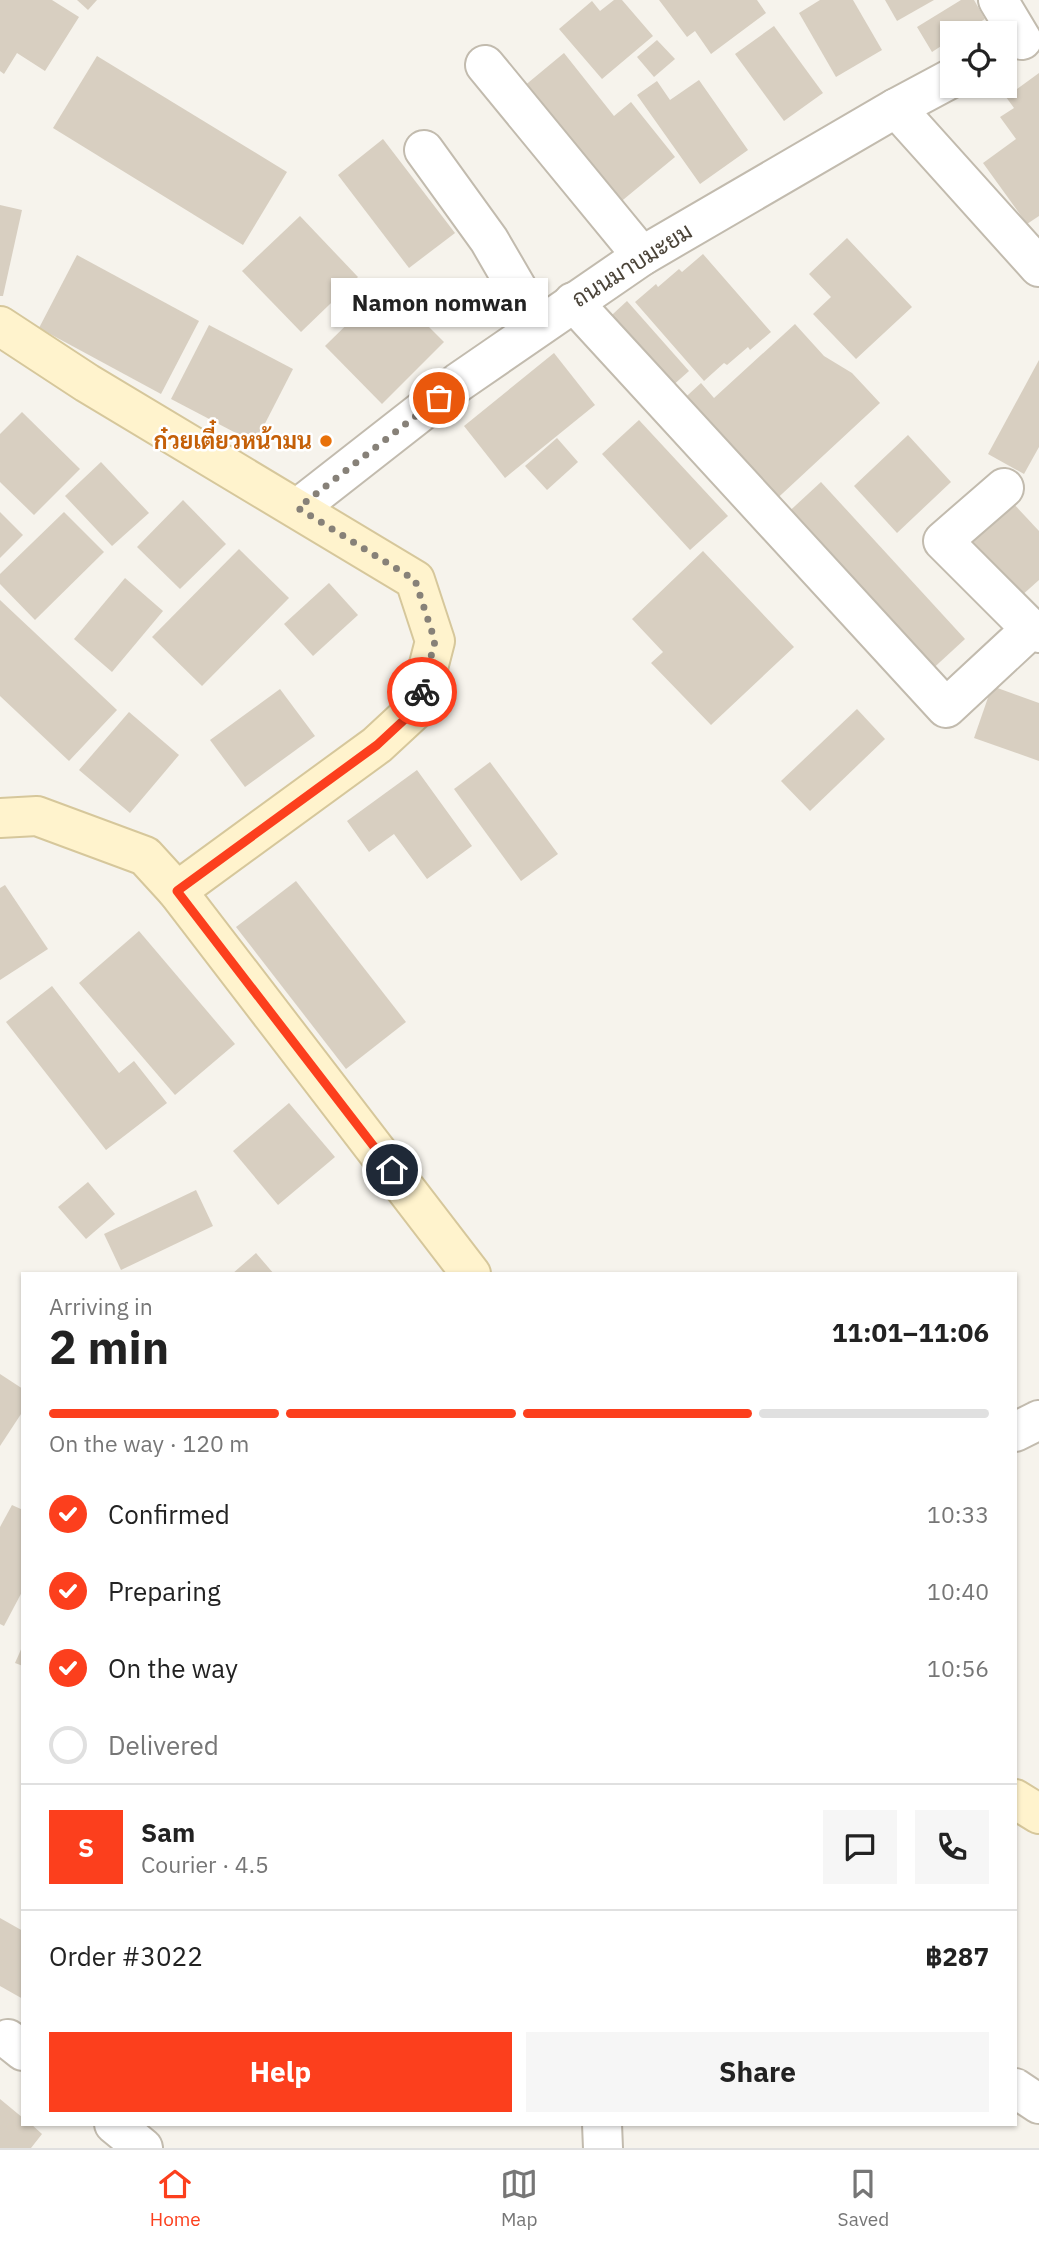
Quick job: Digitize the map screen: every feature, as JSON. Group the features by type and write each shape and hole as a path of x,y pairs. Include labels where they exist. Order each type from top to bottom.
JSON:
{"street":[{"path":"998,0 1022,41"},
{"path":"485,65 642,256"},
{"name":"ถนนมาบมะยม","path":"298,508 459,382 642,256 940,84"},
{"path":"896,108 1039,267"},
{"path":"424,150 489,240 539,326"},
{"path":"573,302 946,708 1035,631 943,541 1004,488"},
{"path":"0,326 87,383 415,580 435,641 418,707 377,745 177,891"},
{"path":"0,818 37,816 145,856 177,891 469,1272"},
{"path":"1017,1431 1039,1420"},
{"path":"1017,1800 1039,1814"},
{"path":"1017,2089 1039,2104"},
{"path":"116,2126 143,2148"},
{"path":"602,2126 603,2148"}],"building":[{"path":"0,0 52,0 79,17 45,71 17,53 4,74 0,71"},
{"path":"77,0 97,0 88,10"},
{"path":"614,0 622,0 653,36 602,79 559,29 592,1 600,11"},
{"path":"659,0 757,0 766,13 711,54 695,31 687,37"},
{"path":"820,0 853,0 882,50 836,77 799,13"},
{"path":"885,0 934,0 897,21"},
{"path":"961,0 974,0 985,19 940,21 940,47 932,52 917,27"},
{"path":"774,26 823,93 784,121 735,54"},
{"path":"657,40 675,59 654,77 637,57"},
{"path":"564,53 614,116 631,102 675,157 618,204 523,87"},
{"path":"97,56 287,172 243,245 53,128"},
{"path":"1039,73 1039,216 1027,224 983,163 1016,139 1000,117 1014,108 1007,98 1017,98 1017,89"},
{"path":"699,80 748,150 700,184 637,95 657,81 670,100"},
{"path":"383,139 455,233 409,268 338,175"},
{"path":"0,205 22,210 3,296 0,296"},
{"path":"300,216 358,277 301,332 242,271"},
{"path":"847,238 912,307 856,359 813,314 831,297 809,274"},
{"path":"703,254 771,332 750,350 748,347 727,365 724,363 704,381 635,302 679,269 682,272"},
{"path":"77,255 199,321 161,394 39,328"},
{"path":"387,285 444,342 382,404 325,346"},
{"path":"627,301 689,371 662,395 600,326"},
{"path":"795,324 824,356 852,373 880,403 769,506 677,405 701,383 714,398"},
{"path":"209,325 293,369 255,443 171,399"},
{"path":"554,353 595,405 505,478 464,426"},
{"path":"1039,360 1039,447 1024,474 988,454"},
{"path":"22,412 80,469 34,515 0,482 0,434"},
{"path":"639,420 728,516 690,550 602,454"},
{"path":"908,435 951,482 897,533 854,486"},
{"path":"557,438 578,462 547,490 525,466"},
{"path":"101,462 149,513 112,546 65,496"},
{"path":"821,482 965,639 927,674 782,518"},
{"path":"183,500 226,544 180,589 137,547"},
{"path":"1011,501 1039,531 1039,580 1020,597 968,541"},
{"path":"0,512 23,535 0,558"},
{"path":"64,512 104,552 35,620 0,584 0,574"},
{"path":"239,549 289,598 202,686 152,637"},
{"path":"703,551 794,647 711,725 651,663 663,652 632,619"},
{"path":"125,578 163,611 112,672 74,639"},
{"path":"329,583 358,615 313,656 284,624"},
{"path":"0,600 117,710 69,761 0,696"},
{"path":"992,686 1039,703 1039,761 974,738"},
{"path":"280,689 315,736 245,787 210,740"},
{"path":"857,709 885,739 810,811 781,781"},
{"path":"129,712 179,755 130,813 79,770"},
{"path":"490,762 558,854 521,881 454,789"},
{"path":"417,770 472,846 427,879 394,834 369,852 347,821"},
{"path":"296,881 406,1022 346,1069 236,927"},
{"path":"5,885 48,949 0,980 0,888"},
{"path":"139,931 235,1044 175,1095 79,983"},
{"path":"52,986 119,1073 134,1061 167,1103 106,1150 6,1022"},
{"path":"289,1103 335,1157 278,1205 233,1151"},
{"path":"88,1182 115,1214 86,1239 58,1207"},
{"path":"196,1190 213,1226 121,1270 104,1234"},
{"path":"256,1253 272,1272 234,1272"},
{"path":"0,1374 21,1388 21,1414 0,1446"},
{"path":"12,1505 21,1509 21,1594 4,1626 0,1624 0,1527"},
{"path":"21,1650 21,1665 15,1663"},
{"path":"0,1918 21,1930 21,1998 0,1986"},
{"path":"0,2099 21,2116 21,2126 33,2126 42,2134 31,2148 0,2148"}],"way so far":[{"path":"422,692 435,641 415,580 298,508 439,398"}],"place":[{"name":"Namon nomwan","path":"439,398"},
{"name":"ก๋วยเตี๋ยวหน้ามน","path":"326,441"}],"route":[{"path":"392,1170 177,891 377,745 418,707 422,692"}]}
